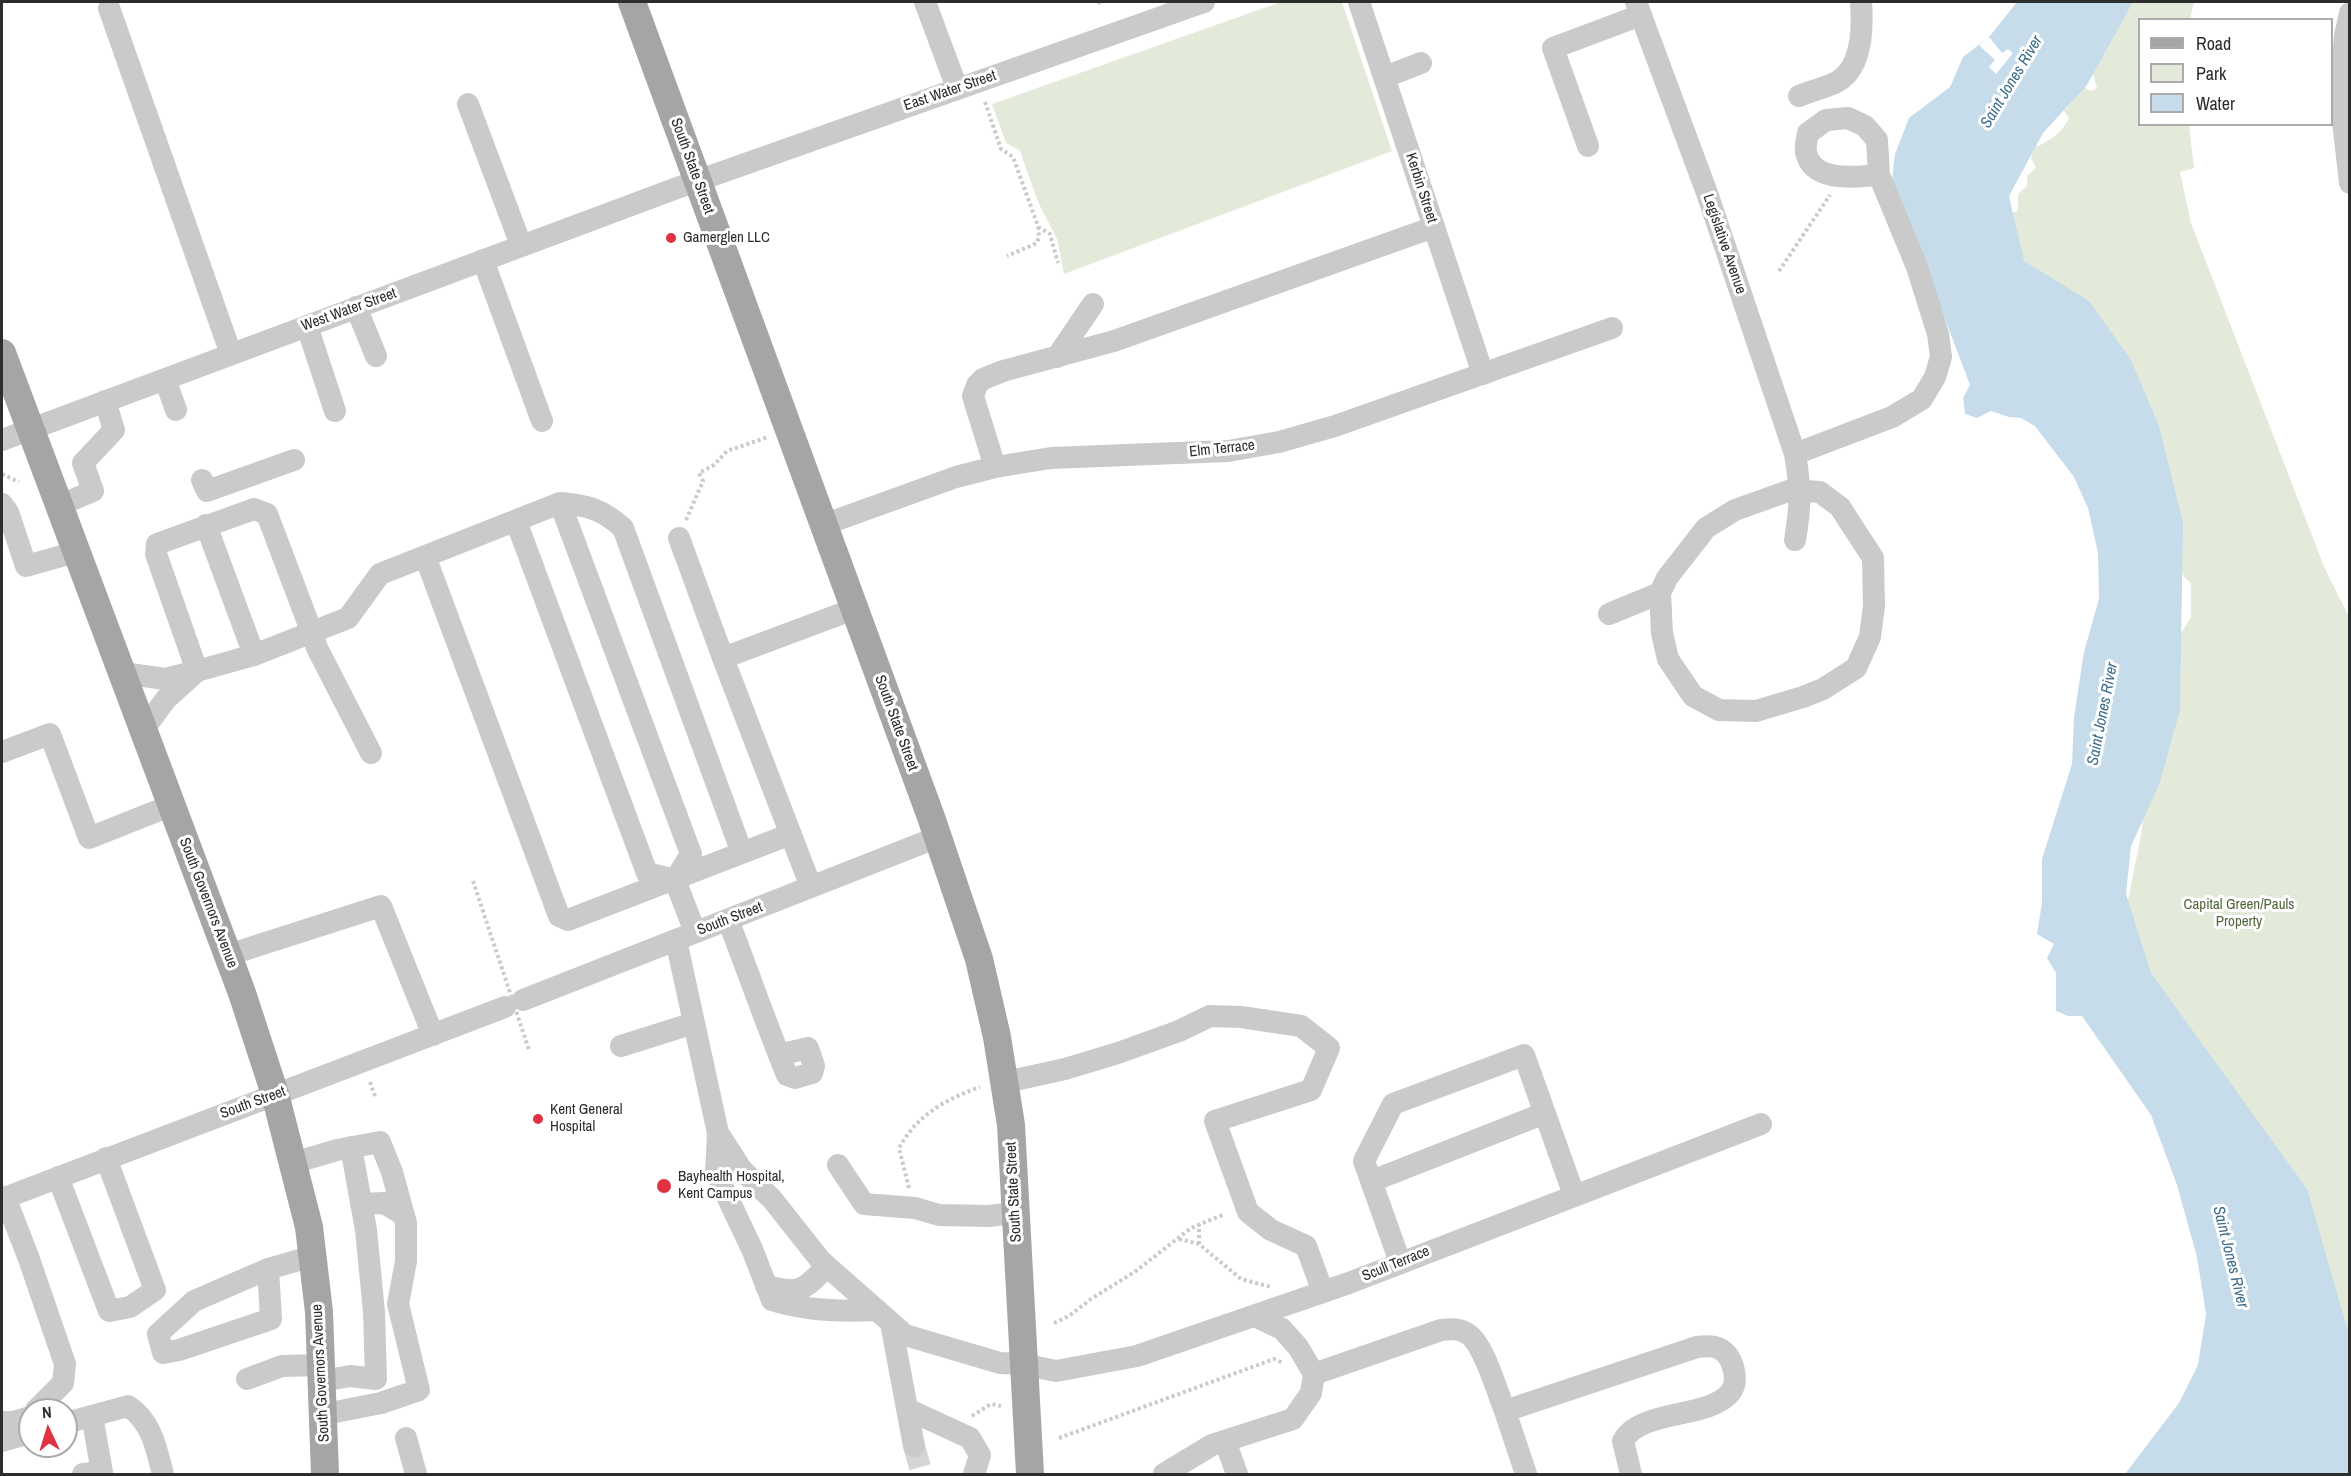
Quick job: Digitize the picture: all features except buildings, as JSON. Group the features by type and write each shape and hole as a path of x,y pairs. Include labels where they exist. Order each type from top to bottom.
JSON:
{"main road":[{"name":"South State Street","path":"632,2 938,837 979,959 993,1084 1011,1125 1030,1474"},
{"name":"South Governors Avenue","path":"2,353 228,955 275,1094 309,1227 313,1256 325,1414 325,1474"}],"street":[{"path":"925,2 957,88"},
{"name":"East Water Street","path":"697,180 957,88 1181,5 1204,2"},
{"name":"Kerbin Street","path":"1359,2 1483,374"},
{"path":"1799,96 1837,82 1853,65 1861,42 1861,2"},
{"path":"109,8 231,354"},
{"path":"1587,146 1553,48 1638,8"},
{"name":"Legislative Avenue","path":"1638,8 1707,193 1795,454 1801,491 1801,506 1795,540"},
{"path":"2349,13 2345,36 2349,183"},
{"path":"1385,77 1421,63"},
{"path":"468,104 521,246"},
{"path":"1795,454 1892,417 1922,399 1935,377 1941,357 1938,334 1917,267 1879,175 1876,140 1865,126 1848,118 1826,120 1808,133 1806,150 1810,164 1823,172 1841,177 1879,175"},
{"name":"West Water Street","path":"2,440 697,180"},
{"path":"995,467 974,396 977,385 983,379 1003,371 1114,341 1434,227"},
{"path":"483,260 542,420"},
{"path":"1057,357 1093,304"},
{"path":"356,307 376,356"},
{"path":"307,326 328,385 334,411"},
{"name":"Elm Terrace","path":"823,525 956,477 995,467 1051,458 1228,451 1279,442 1335,426 1612,328"},
{"path":"165,379 176,410"},
{"path":"58,506 93,491 83,463 114,430 105,401"},
{"path":"202,480 207,491 294,460"},
{"path":"1791,490 1820,492 1840,507 1873,558 1874,596 1870,637 1856,668 1823,689 1756,711 1719,710 1693,696 1668,659 1662,633 1660,593 1667,578 1706,528 1735,510 1791,490"},
{"path":"561,503 691,854 675,879 686,936 694,1023 718,1133 716,1173 752,1249 771,1300 791,1306 884,1317 914,1446"},
{"path":"123,673 165,679 254,655 348,618 380,574 561,503 581,505 608,515 623,528 742,853"},
{"path":"2,504 8,512 26,566 76,552"},
{"path":"197,671 156,554 157,544 254,509 267,514 317,648 371,753"},
{"path":"516,521 648,873 675,879"},
{"path":"206,525 254,655"},
{"path":"683,530 723,658 811,887"},
{"path":"425,556 559,916 568,920 791,834"},
{"path":"1609,614 1660,593"},
{"path":"723,658 854,609"},
{"path":"144,729 166,699 197,671"},
{"path":"2,752 50,734 89,838 172,806"},
{"name":"South Street","path":"3,1198 275,1094 323,1078 938,837"},
{"path":"228,955 381,906 433,1035"},
{"path":"728,920 779,1055"},
{"path":"993,1084 1065,1070 1179,1031 1210,1016 1241,1017 1301,1026 1329,1048 1311,1090 1215,1121 1248,1212 1271,1230 1306,1246 1323,1292"},
{"path":"621,1046 694,1023"},
{"path":"1400,1262 1364,1161 1393,1104 1524,1055 1574,1195"},
{"path":"1372,1181 1545,1113"},
{"name":"Scull Terrace","path":"718,1133 742,1170 772,1199 827,1266 905,1335 1000,1363 1023,1364 1056,1371 1137,1356 1255,1316 1761,1124"},
{"path":"293,1163 351,1147 380,1142 392,1172 406,1223 406,1261 398,1304 419,1390 381,1403 325,1414"},
{"path":"247,1379 282,1366 376,1379 374,1312 366,1230 351,1147"},
{"path":"58,1177 109,1311 130,1307 155,1290 106,1158"},
{"path":"838,1165 864,1204 915,1208 939,1215 988,1216 1015,1213"},
{"path":"3,1198 29,1258 65,1364 63,1383 48,1398"},
{"path":"361,1204 384,1203 404,1215"},
{"path":"268,1269 271,1319 179,1350 163,1353 158,1334 194,1301 268,1269 313,1256"},
{"path":"766,1286 789,1292 808,1286 827,1266"},
{"path":"1164,1474 1212,1445 1293,1419 1311,1393 1314,1374 1298,1347 1282,1329 1255,1316"},
{"path":"1314,1374 1441,1330 1456,1329 1470,1335 1479,1346 1505,1411 1526,1474"},
{"path":"1505,1411 1697,1347 1710,1346 1720,1349 1727,1355 1734,1371 1735,1384 1730,1394 1716,1403 1640,1425 1627,1432 1623,1441 1631,1474"},
{"path":"78,1420 128,1406 138,1413 150,1428 163,1474"},
{"path":"907,1409 970,1438 980,1455 974,1474"},
{"path":"83,1474 102,1472 92,1416"},
{"path":"2,1422 18,1421"},
{"path":"2,1441 18,1436"},
{"path":"406,1438 416,1474"},
{"path":"1225,1441 1237,1474"}],"path":[{"path":"985,102 1001,149 1013,157 1038,226 1037,243 1007,256"},
{"path":"1779,272 1841,177"},
{"path":"1038,226 1050,234 1058,263"},
{"path":"683,530 703,481 699,472 714,465 727,452 771,436"},
{"path":"2,474 19,482"},
{"path":"473,881 529,1050"},
{"path":"369,1078 376,1099"},
{"path":"912,1196 899,1148 906,1134 925,1115 953,1096 993,1084"},
{"path":"1054,1323 1070,1316 1091,1299 1136,1271 1191,1228 1225,1214"},
{"path":"1199,1224 1199,1244"},
{"path":"1179,1239 1199,1244 1241,1279 1274,1288"},
{"path":"1059,1438 1274,1359 1287,1365"},
{"path":"966,1422 975,1413 991,1404 1001,1406"}],"green space":[{"path":"1281,2 1342,2 1392,151 1064,274 1057,239 1038,202 1020,151 1006,143 992,104"},
{"name":"Capital Green/Pauls Property","path":"2133,2 2194,2 2190,18 2138,18 2138,126 2189,126 2194,168 2180,172 2191,223 2325,569 2349,617 2349,1411 2121,935 2141,835 2146,792 2180,635 2191,617 2191,583 2184,577 2178,558 1999,216 2018,211 2018,194 2027,186 2027,176 2036,168 2031,158 2035,147 2055,136 2069,118 2064,111 2069,105 2064,93 2079,85 2091,91 2097,88 2087,55 2102,55"}],"water":[{"name":"Saint Jones River","path":"2017,2 2133,2 2087,85 2043,133 2009,196 2024,261 2089,301 2131,360 2159,426 2183,523 2180,710 2159,785 2131,846 2126,894 2151,973 2307,1189 2349,1335 2349,1474 2125,1474 2179,1403 2198,1365 2206,1314 2197,1257 2177,1185 2151,1115 2082,1016 2068,1016 2056,1011 2056,973 2047,958 2054,944 2037,934 2042,903 2042,859 2072,764 2074,717 2084,652 2099,599 2098,553 2088,508 2074,477 2035,426 2021,418 1991,411 1977,418 1965,414 1963,398 1970,385 1892,179 1895,154 1909,118 1950,87 1963,57 1989,37"}],"pier":[{"path":"1989,37 2002,53 2008,49 2013,53 1996,74 1989,67 1995,60 1979,45"}],"tunnel":[{"path":"914,1446 922,1474"}],"place":[{"name":"Gamerglen LLC","path":"671,238"},
{"name":"Kent General Hospital","path":"538,1119"},
{"name":"Bayhealth Hospital, Kent Campus","path":"664,1186"}]}
